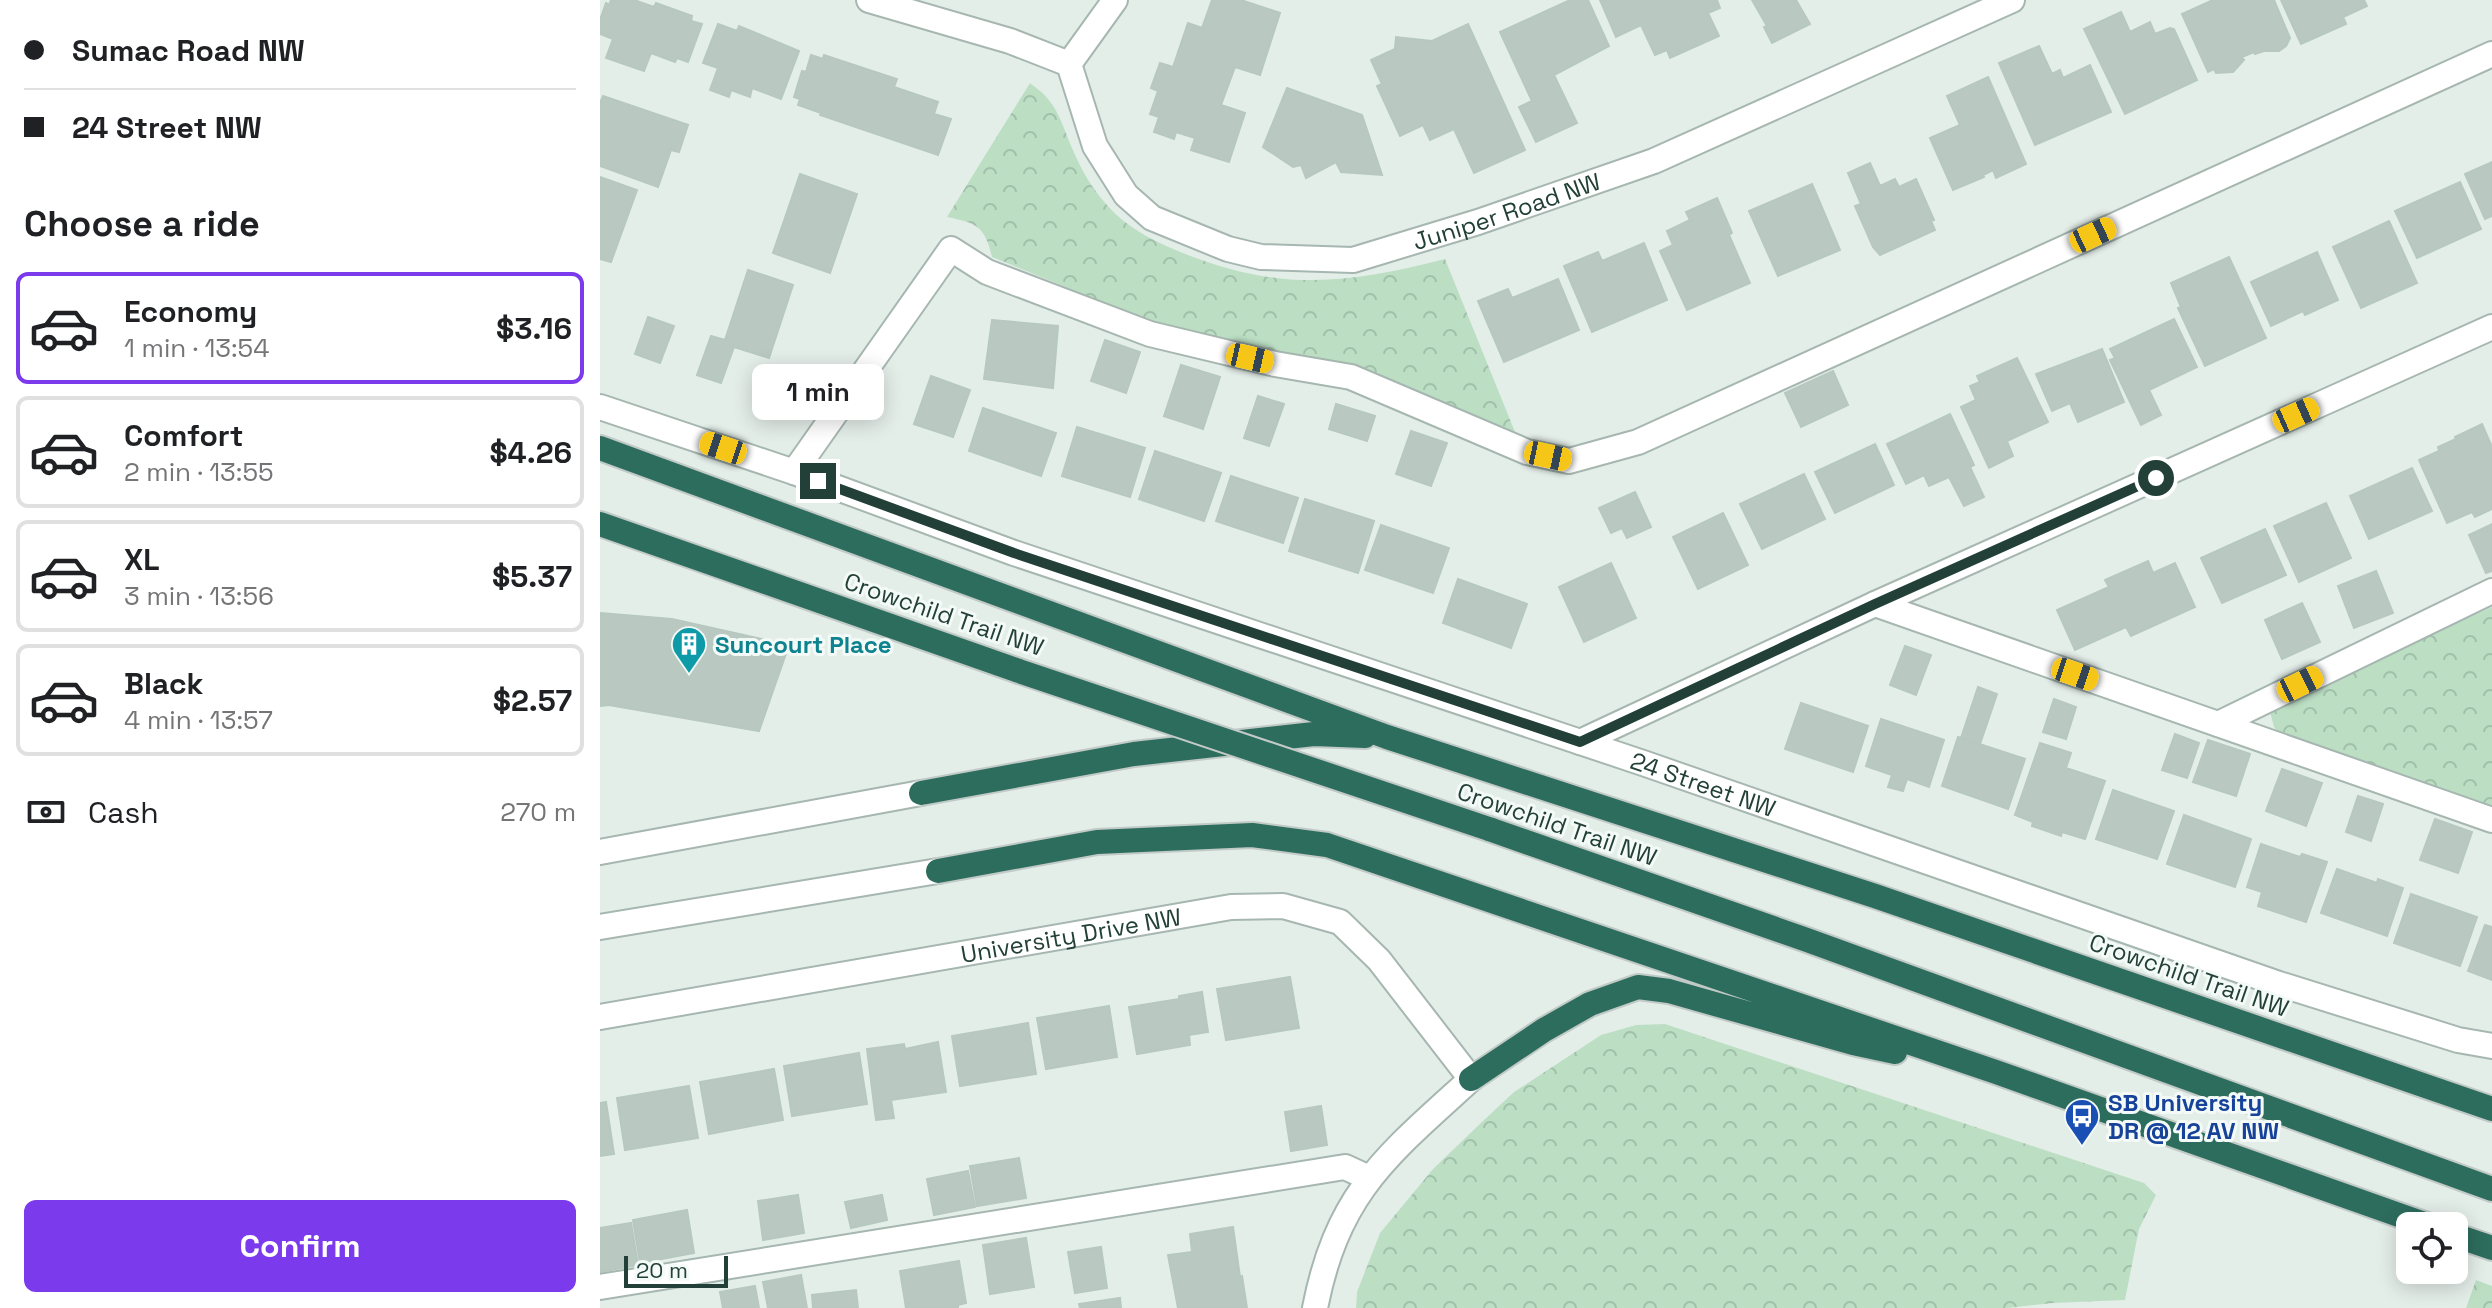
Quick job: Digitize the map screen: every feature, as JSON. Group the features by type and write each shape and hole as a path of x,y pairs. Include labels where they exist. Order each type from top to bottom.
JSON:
{"highway":[{"name":"Crowchild Trail NW","path":"600,448 1387,737 1875,896 2492,1109"},
{"name":"Crowchild Trail NW","path":"600,524 1019,671 1807,940 2492,1189"},
{"path":"921,793 1134,754 1314,734 1387,737"},
{"path":"938,871 1097,842 1252,835 1327,845 1996,1072 2396,1214"},
{"path":"1471,1079 1533,1037 1590,1004 1638,987 1669,991 1853,1043 1996,1072"},
{"path":"2468,1240 2492,1248"}],"street":[{"path":"869,0 1010,41 1069,64 1115,0"},
{"name":"Juniper Road NW","path":"1069,64 1095,146 1126,195 1152,218 1228,249 1261,257 1353,260 1478,222 1654,161 2012,0"},
{"path":"794,472 951,249 987,272 1150,334 1275,364 1351,377 1527,452 1569,461 1638,442 2492,54"},
{"path":"1580,742 1875,604 2492,327"},
{"name":"24 Street NW","path":"600,407 794,472 1014,553 1868,840 2279,984 2458,1040 2492,1046"},
{"path":"2218,724 2492,591"},
{"path":"1875,604 2492,820"},
{"path":"600,852 921,793"},
{"path":"600,927 938,871"},
{"name":"University Drive NW","path":"600,1017 1231,907 1283,906 1340,922 1379,960 1471,1079"},
{"path":"1315,1308 1333,1239 1349,1207 1389,1155 1471,1079"},
{"path":"600,1287 1345,1167 1369,1178"}],"green space":[{"path":"1030,83 1056,110 1079,164 1102,199 1133,228 1172,248 1218,265 1283,279 1345,278 1445,259 1515,432 1457,411 1352,364 1304,357 1154,323 992,257 986,239 978,228 947,217"},
{"path":"2492,607 2492,808 2281,737 2274,727 2270,712 2294,697"},
{"path":"1665,1024 2144,1183 2156,1195 2139,1229 2125,1300 2008,1308 1356,1308 1357,1292 1380,1233 1433,1169 1514,1092 1601,1035 1636,1025"},
{"path":"2476,1280 2492,1286 2492,1308 2466,1308"}],"building":[{"path":"611,0 634,0 654,7 656,3 692,16 691,21 702,24 688,62 677,58 675,62 651,53 644,71 606,58 613,39 600,34 600,20 606,3 609,5"},
{"path":"1212,0 1241,0 1280,13 1260,75 1235,67 1221,105 1245,113 1229,162 1191,150 1195,138 1176,132 1174,139 1154,132 1159,117 1150,114 1158,91 1151,88 1160,63 1173,67 1188,23 1202,28"},
{"path":"1570,0 1588,0 1609,46 1554,75 1577,123 1536,142 1519,107 1532,101 1500,32"},
{"path":"1600,0 1717,0 1720,8 1708,13 1719,36 1670,58 1667,50 1655,55 1641,25 1616,37"},
{"path":"1752,0 1796,0 1810,24 1772,43 1764,27 1767,26"},
{"path":"2213,0 2274,0 2290,38 2286,46 2279,51 2254,52 2242,57 2244,60 2233,72 2216,73 2214,69 2208,72 2182,14"},
{"path":"2281,0 2364,0 2367,6 2343,17 2346,24 2301,44"},
{"path":"2121,12 2130,32 2150,22 2155,34 2174,29 2197,80 2125,114 2084,29"},
{"path":"718,24 737,31 739,26 799,51 781,99 752,88 750,97 731,90 729,97 710,90 718,68 703,63"},
{"path":"1468,24 1525,150 1474,173 1454,129 1430,140 1423,125 1400,136 1377,86 1382,84 1371,60 1395,49 1396,37 1432,41"},
{"path":"2039,46 2052,74 2060,70 2063,78 2090,65 2111,112 2035,145 1999,63"},
{"path":"811,55 823,59 824,55 897,79 894,87 938,102 934,114 951,119 938,155 798,105 800,99 794,97"},
{"path":"1988,77 2026,164 1996,178 1993,170 1953,190 1930,138 1960,125 1947,96"},
{"path":"1287,88 1362,115 1382,175 1341,172 1336,162 1306,178 1301,165 1293,167 1263,147"},
{"path":"603,96 688,125 679,152 671,150 658,187 600,166 600,103"},
{"path":"2492,162 2492,216 2485,219 2465,174"},
{"path":"1870,163 1880,186 1895,179 1899,187 1916,179 1934,220 1931,221 1935,230 1880,255 1873,247 1855,206 1861,204 1848,173"},
{"path":"800,174 857,194 830,273 773,253"},
{"path":"600,177 637,190 611,262 600,259"},
{"path":"2460,182 2481,229 2417,258 2395,211"},
{"path":"1812,184 1840,250 1778,276 1749,211"},
{"path":"1717,198 1750,283 1687,310 1660,251 1673,245 1667,231 1690,220 1686,212"},
{"path":"2389,221 2417,283 2361,308 2333,247"},
{"path":"1644,243 1667,300 1592,332 1564,266 1598,252 1602,261"},
{"path":"2317,252 2338,300 2305,315 2303,311 2271,326 2251,282"},
{"path":"2229,257 2266,338 2205,366 2178,308 2181,307 2171,283"},
{"path":"748,270 793,285 769,358 734,347 721,383 697,375 711,336 725,340"},
{"path":"1558,279 1579,330 1504,362 1478,301 1508,289 1512,298"},
{"path":"648,317 674,326 660,363 635,354"},
{"path":"2174,319 2197,367 2149,390 2161,415 2141,425 2110,360 2115,358 2110,349"},
{"path":"992,320 1058,326 1053,388 984,379"},
{"path":"1105,340 1140,352 1126,393 1091,381"},
{"path":"2102,349 2124,402 2078,422 2070,403 2052,411 2036,374"},
{"path":"2017,358 2048,422 2007,441 2013,456 1989,468 1961,407 1976,400 1970,386 1980,382 1977,376"},
{"path":"1181,365 1220,377 1203,429 1164,416"},
{"path":"1833,371 1848,405 1801,427 1785,393"},
{"path":"931,376 970,390 953,437 914,424"},
{"path":"1258,396 1284,404 1269,446 1244,438"},
{"path":"1336,404 1375,416 1367,441 1329,429"},
{"path":"983,408 1056,433 1041,476 969,451"},
{"path":"1950,414 1974,465 1970,467 1984,497 1964,506 1949,477 1929,486 1924,475 1906,484 1887,444"},
{"path":"2482,424 2492,447 2492,509 2475,517 2472,512 2447,523 2419,460"},
{"path":"1077,427 1145,448 1130,497 1062,476"},
{"path":"1411,431 1447,443 1431,486 1396,474"},
{"path":"1875,444 1894,485 1835,513 1815,472"},
{"path":"1155,451 1221,473 1204,521 1139,499"},
{"path":"2412,468 2432,511 2369,539 2350,496"},
{"path":"1804,474 1825,519 1762,549 1740,504"},
{"path":"1231,476 1298,498 1283,543 1216,521"},
{"path":"1635,492 1651,527 1627,538 1622,528 1611,533 1599,508"},
{"path":"1305,499 1374,521 1358,573 1289,551"},
{"path":"2326,503 2351,558 2299,582 2274,526"},
{"path":"1723,513 1748,565 1698,589 1673,537"},
{"path":"2492,524 2492,571 2486,573 2469,535"},
{"path":"1381,525 1449,548 1433,593 1365,570"},
{"path":"2265,529 2286,575 2222,603 2201,558"},
{"path":"2148,561 2153,573 2175,563 2195,607 2131,636 2126,627 2075,650 2057,610 2109,587 2105,580"},
{"path":"1611,563 1636,618 1584,642 1559,587"},
{"path":"2376,571 2393,613 2354,628 2338,586"},
{"path":"1458,579 1527,604 1511,648 1443,623"},
{"path":"2302,603 2320,642 2282,659 2265,620"},
{"name":"Suncourt Place","path":"600,613 672,619 789,645 759,731 600,706"},
{"path":"1905,646 1931,655 1916,695 1890,685"},
{"path":"1978,687 1997,694 1980,744 1961,738"},
{"path":"2054,699 2076,707 2066,739 2043,732"},
{"path":"1801,703 1868,726 1853,772 1785,749"},
{"path":"1881,719 1944,740 1929,787 1907,779 1903,791 1888,787 1892,775 1866,766"},
{"path":"2175,734 2199,743 2187,778 2162,770"},
{"path":"1958,737 2025,759 2008,809 1942,786"},
{"path":"2208,740 2250,754 2236,796 2193,782"},
{"path":"2040,743 2071,753 2066,768 2105,781 2085,839 2062,832 2061,836 2032,826 2033,822 2015,815"},
{"path":"2282,769 2322,783 2306,826 2266,811"},
{"path":"2113,790 2174,811 2157,859 2096,839"},
{"path":"2358,796 2383,804 2371,841 2346,832"},
{"path":"2184,815 2251,839 2235,887 2167,864"},
{"path":"2435,819 2472,832 2458,873 2420,860"},
{"path":"2261,844 2327,862 2306,922 2258,906 2262,892 2247,887"},
{"path":"2337,869 2403,888 2387,936 2321,913"},
{"path":"2411,894 2477,917 2460,966 2394,943"},
{"path":"2485,925 2492,927 2492,980 2468,971"},
{"path":"1290,977 1299,1028 1226,1040 1217,989"},
{"path":"1202,992 1208,1032 1189,1035 1190,1045 1137,1054 1129,1007"},
{"path":"1109,1006 1117,1057 1046,1069 1037,1018"},
{"path":"1028,1023 1036,1074 960,1086 952,1036"},
{"path":"938,1042 946,1092 891,1100 894,1118 876,1120 867,1049 904,1044 905,1049"},
{"path":"859,1053 867,1104 792,1116 784,1066"},
{"path":"774,1069 783,1120 709,1134 700,1082"},
{"path":"689,1086 698,1138 625,1150 617,1098"},
{"path":"606,1102 614,1154 600,1156 600,1103"},
{"path":"1321,1106 1327,1145 1291,1151 1285,1112"},
{"path":"1019,1158 1026,1198 977,1206 970,1166"},
{"path":"968,1171 975,1207 934,1215 927,1179"},
{"path":"798,1195 804,1233 763,1240 758,1201"},
{"path":"882,1195 887,1220 851,1228 845,1202"},
{"path":"687,1210 694,1253 640,1263 633,1220"},
{"path":"631,1223 638,1265 600,1272 600,1228"},
{"path":"1233,1227 1247,1308 1178,1308 1168,1255 1192,1252 1190,1234"},
{"path":"1026,1238 1034,1287 990,1294 983,1245"},
{"path":"1101,1247 1107,1288 1075,1293 1068,1252"},
{"path":"959,1261 966,1303 958,1305 958,1308 906,1308 900,1271"},
{"path":"801,1275 807,1308 768,1308 763,1282"},
{"path":"755,1286 759,1308 723,1308 720,1292"},
{"path":"856,1290 858,1308 813,1308 812,1295"},
{"path":"1120,1298 1121,1308 1080,1308 1079,1304"}],"place":[{"name":"Suncourt Place","path":"689,675"},
{"name":"SB University DR @ 12 AV NW","path":"2082,1147"}],"route":[{"path":"818,481 1014,553 1580,742 1875,604 2156,478"}]}
